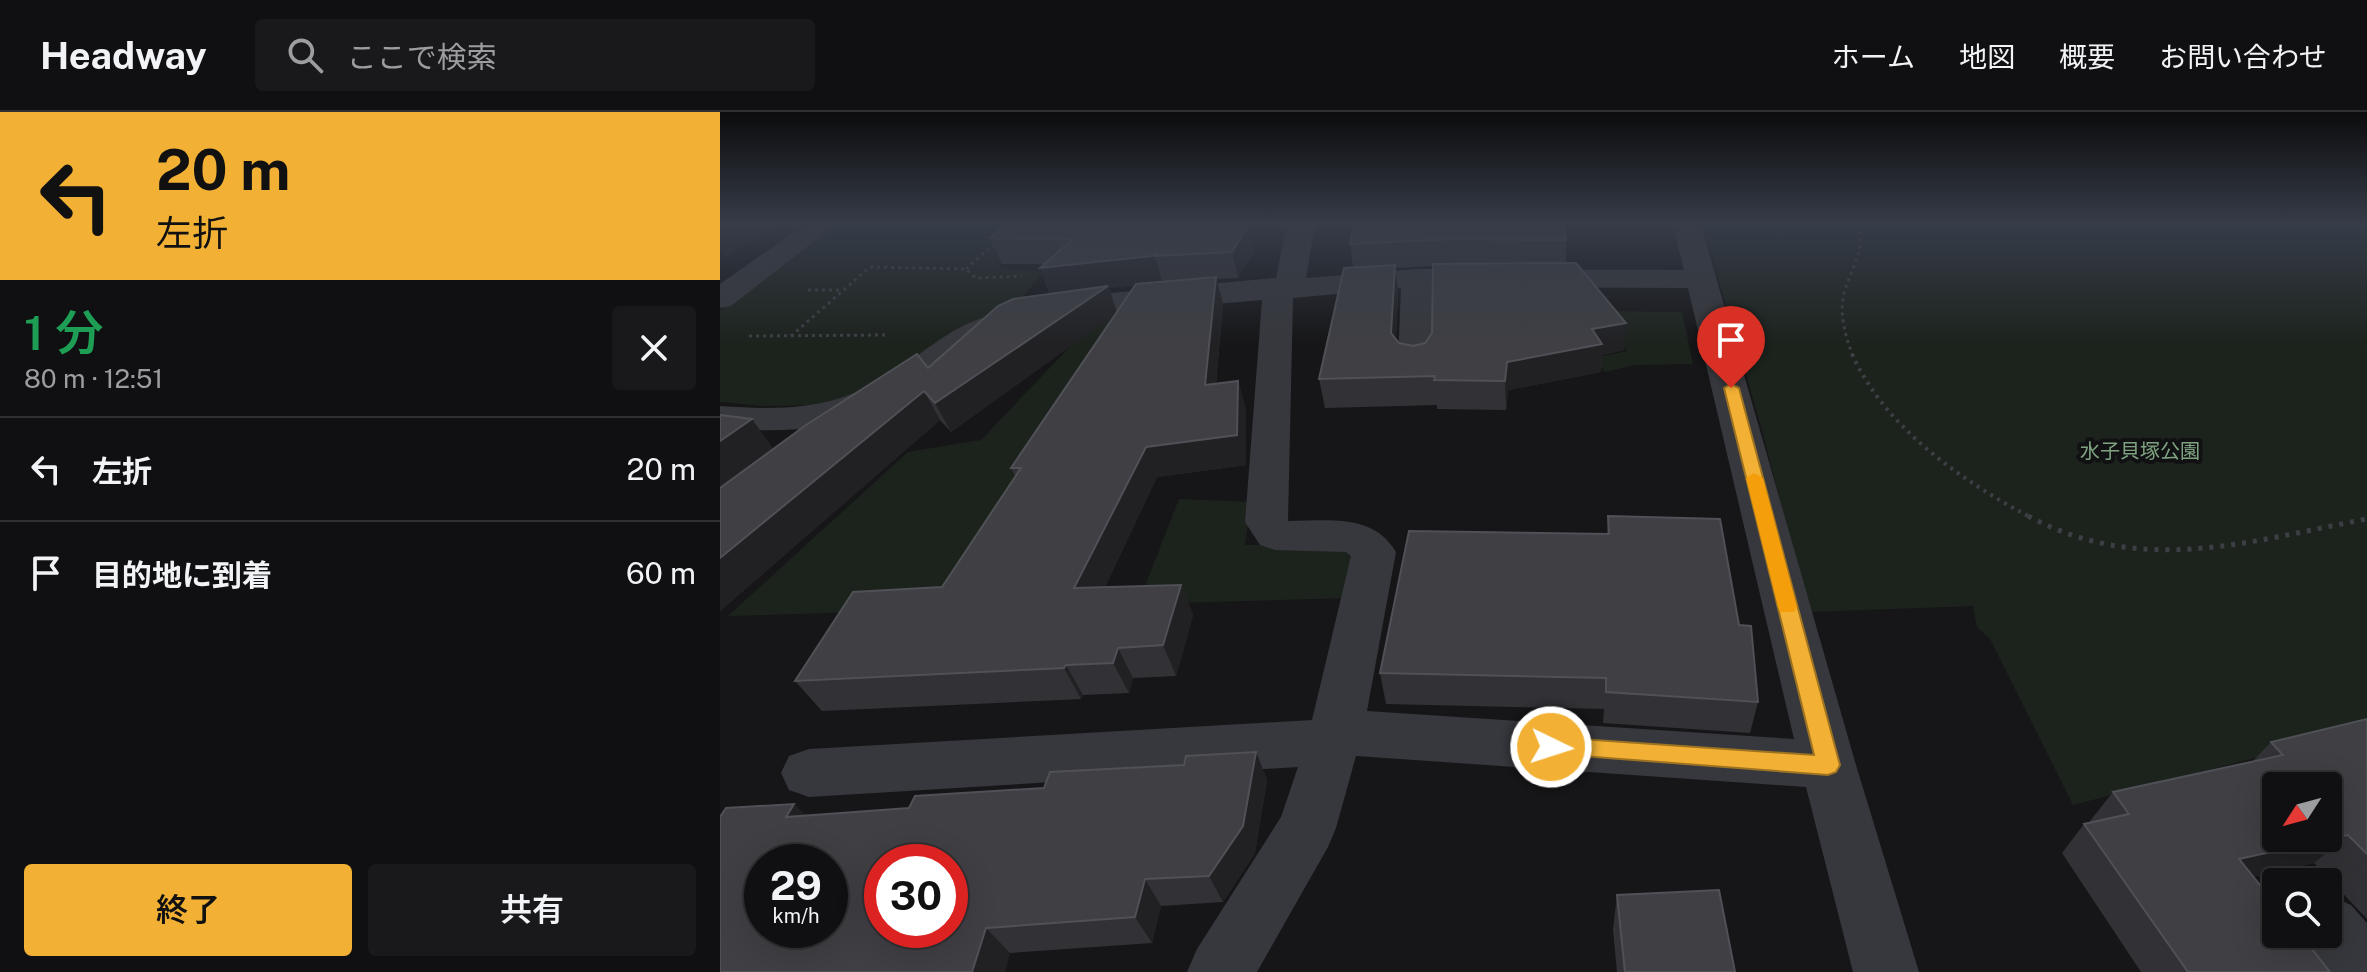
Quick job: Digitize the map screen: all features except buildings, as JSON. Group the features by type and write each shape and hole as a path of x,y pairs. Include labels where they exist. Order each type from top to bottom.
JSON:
{"street":[{"path":"726,265 764,266"},
{"path":"1220,972 1307,828 1335,737 1374,552 1357,537 1275,535 1266,522 1284,287 1290,265"},
{"path":"1699,265 1828,765 1886,972"},
{"path":"720,299 764,266"},
{"path":"1415,361 1417,278"},
{"path":"793,456 855,410 889,392 981,330 1019,315 1284,287 1417,278 1703,279"},
{"path":"720,417 768,421 815,420 855,410"},
{"path":"809,773 1335,737 1828,765"},
{"path":"2342,944 2366,972"}],"path":[{"path":"966,269 970,265"},
{"path":"1855,265 1842,300 1844,331 1857,364 1881,401 1936,457 1993,499 2052,528 2115,546 2187,551 2367,519"},
{"path":"748,336 894,335"}],"green space":[{"path":"780,265 1001,265 1002,268 1044,272 1016,304 884,380 822,405 763,406 720,402 720,310"},
{"name":"水子貝塚公園","path":"1715,265 2367,265 2367,729 2073,805 1990,639 1977,627 1973,606 1809,612"},
{"path":"1158,308 955,609 728,616 908,452 981,440 1101,314"},
{"path":"1595,311 1682,312 1693,364 1635,365 1605,372 1594,358 1627,351"},
{"path":"1179,499 1251,502 1245,545 1342,545 1355,558 1347,598 1138,604"}],"slow traffic":[{"path":"1754,478 1787,607"}],"route":[{"path":"1551,747 1828,765 1731,388"}]}
